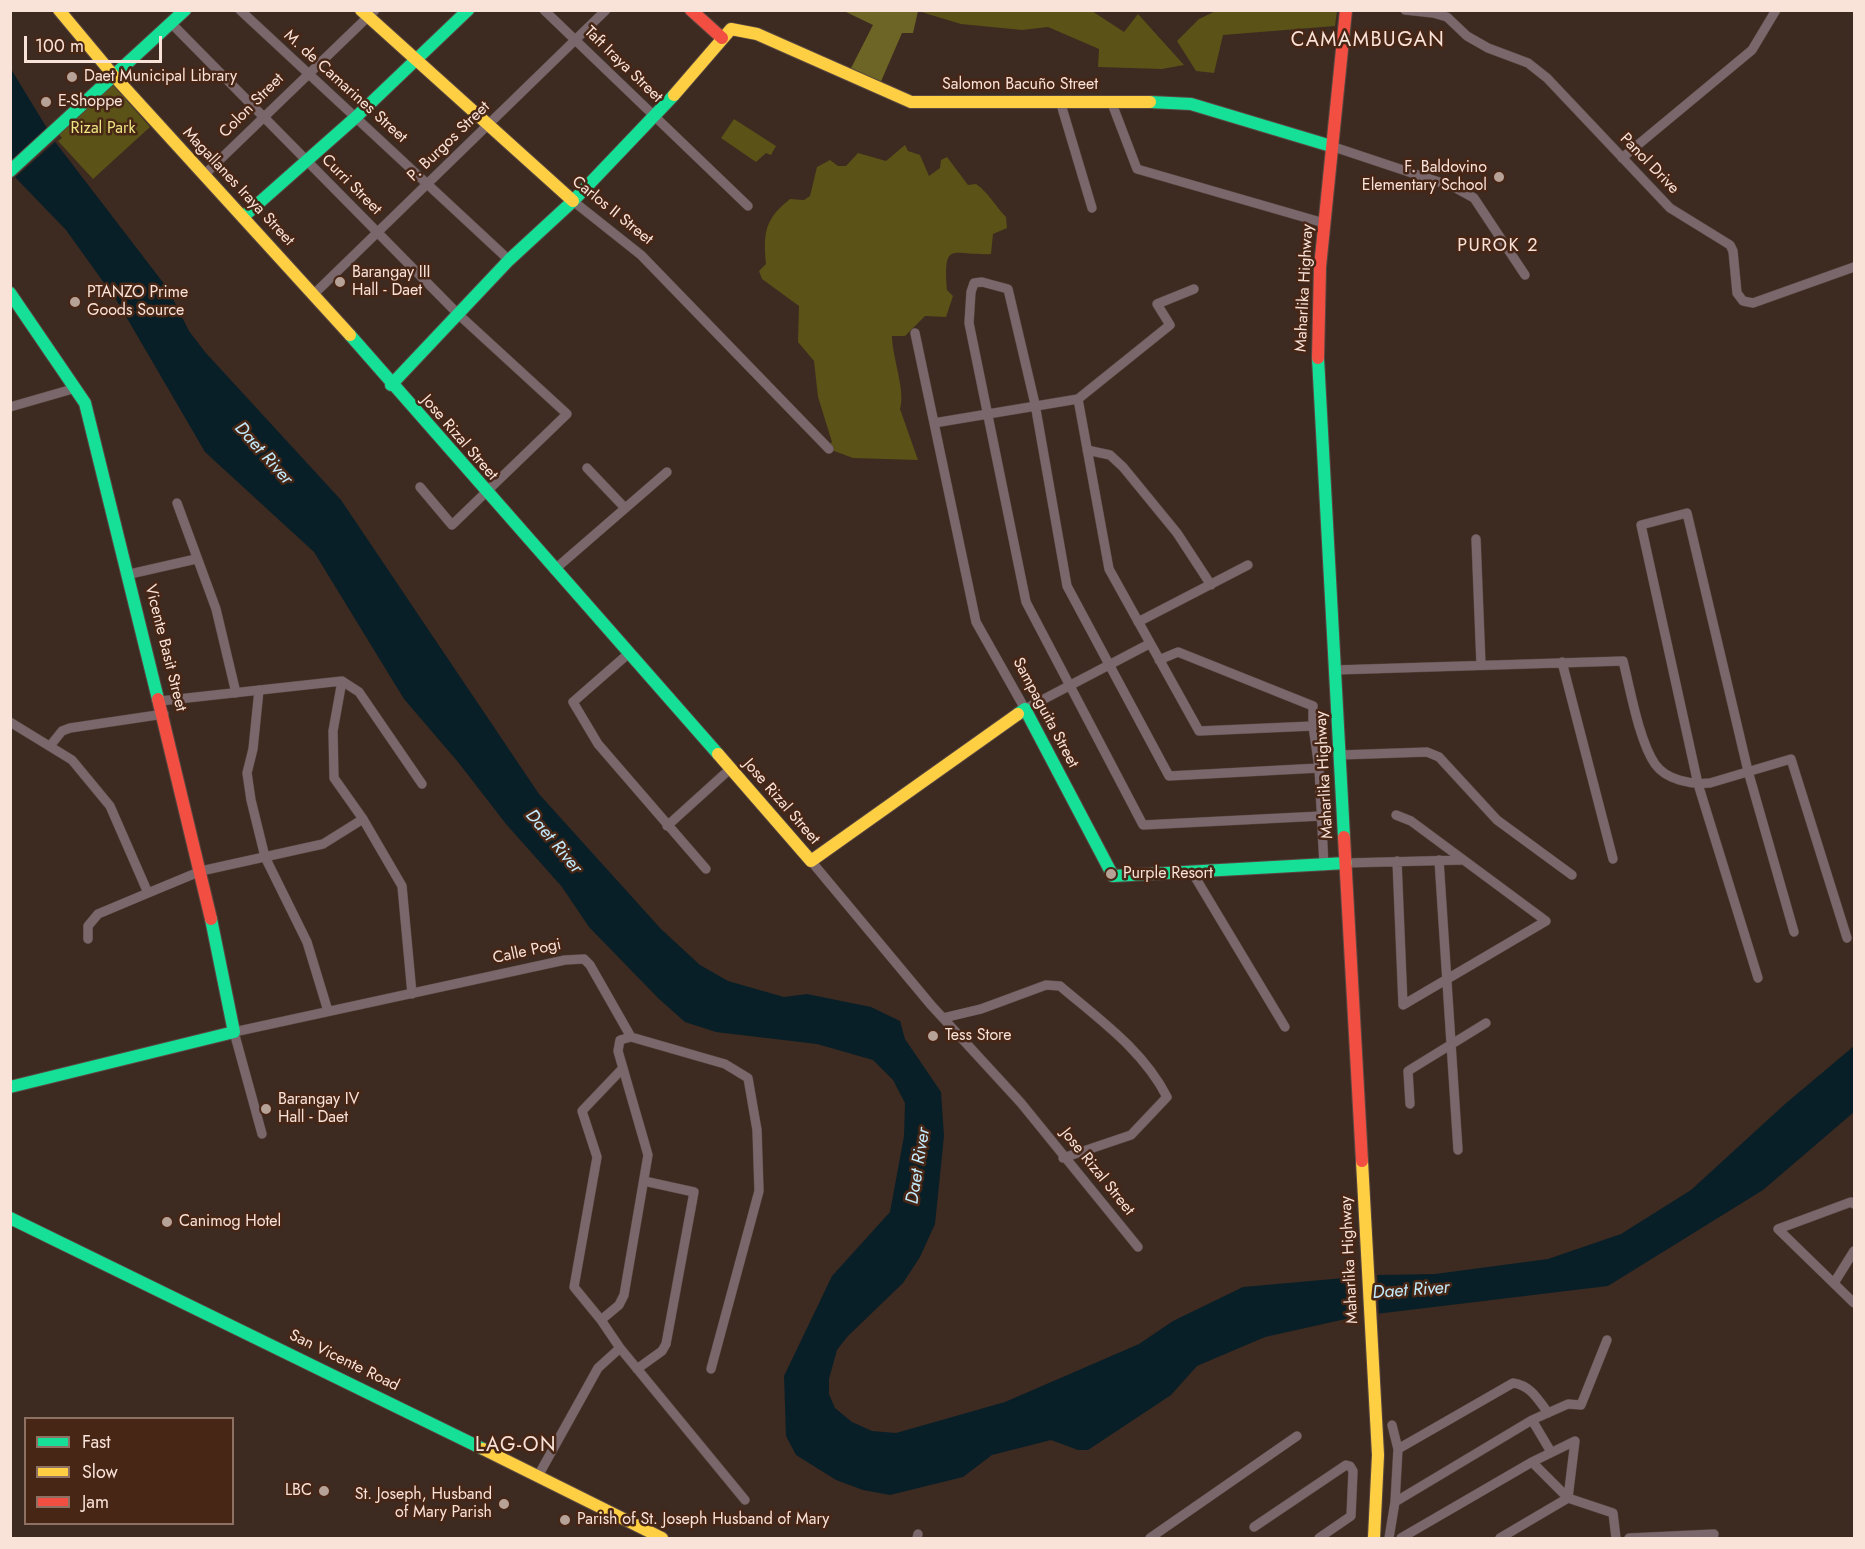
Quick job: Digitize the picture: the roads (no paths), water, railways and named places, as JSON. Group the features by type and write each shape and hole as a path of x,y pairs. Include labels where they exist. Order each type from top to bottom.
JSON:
{"main road":[{"name":"Magallanes Iraya Street","path":"59,10 114,76 314,294 391,385"},
{"path":"10,171 185,10"},
{"path":"243,217 356,117 468,10"},
{"path":"391,385 509,260 573,201 655,117 722,38 691,10"},
{"name":"Maharlika Highway","path":"1346,10 1324,223 1317,339 1372,1385 1379,1473 1374,1539"},
{"name":"Carlos II Street","path":"368,13 414,60 573,201"},
{"name":"Salomon Bacuño Street","path":"722,38 731,29 757,33 911,102 1111,101 1191,104 1331,146"},
{"name":"Vicente Basit Street","path":"10,293 85,403 130,574 201,870 234,1032"},
{"name":"Jose Rizal Street","path":"391,385 810,861"},
{"path":"810,861 1025,709"},
{"name":"Sampaguita Street","path":"1025,709 1113,876 1346,863"},
{"name":"Calle Pogi","path":"10,1087 234,1032"},
{"name":"San Vicente Road","path":"10,1218 662,1539"}],"street":[{"name":"M. de Camarines Street","path":"240,10 509,260"},
{"name":"Taft Iraya Street","path":"544,10 748,206"},
{"name":"P. Burgos Street","path":"314,294 606,10"},
{"name":"Panol Drive","path":"1405,10 1447,17 1467,36 1488,48 1528,63 1547,78 1670,208 1730,245 1733,251 1737,293 1743,302 1753,303 1854,267"},
{"path":"1622,158 1752,50 1776,10"},
{"name":"Colon Street","path":"204,175 368,13"},
{"name":"Curri Street","path":"171,24 458,315 567,414 487,494"},
{"path":"1060,101 1092,208"},
{"path":"1111,101 1137,169 1324,223"},
{"path":"1331,146 1454,187 1474,198 1525,275"},
{"name":"Carlos II Street","path":"573,201 640,255 829,449"},
{"path":"1318,768 1169,777 1111,663 1067,586 1035,405 1008,289 982,282 974,284 971,292 969,323 1026,602 1143,825 1321,816"},
{"path":"934,423 1078,399 1170,325 1156,304 1194,289"},
{"name":"Sampaguita Street","path":"915,333 976,622 1025,709"},
{"path":"10,406 76,388"},
{"path":"1078,399 1109,569 1199,730 1313,726"},
{"path":"1088,450 1110,455 1123,467 1177,533 1211,585"},
{"path":"586,468 626,508"},
{"path":"554,570 667,472"},
{"path":"420,487 453,525 487,494"},
{"path":"177,503 216,609 236,693"},
{"path":"1758,978 1698,784 1641,525 1687,513 1748,771 1794,932"},
{"path":"1476,539 1481,665"},
{"path":"130,574 196,559"},
{"path":"1138,622 1248,565"},
{"path":"1025,709 1070,683 1149,644"},
{"path":"1159,660 1179,652 1313,706 1324,866"},
{"path":"628,654 573,702 598,744 706,869"},
{"path":"1335,670 1623,661 1641,731 1654,764 1668,776 1698,784 1791,759 1847,938"},
{"path":"1562,662 1613,859"},
{"path":"160,701 342,681 359,692 422,784"},
{"path":"342,681 333,732 334,778 363,819 402,886 412,994"},
{"path":"259,690 253,750 247,773 265,857 307,942 328,1011"},
{"path":"50,746 63,731 70,728 164,714"},
{"path":"10,722 72,760 110,806 148,893"},
{"path":"1340,755 1427,752 1439,757 1497,820 1572,875"},
{"path":"667,826 730,769"},
{"path":"1396,815 1411,821 1546,921 1447,982 1403,1005 1397,861"},
{"path":"88,939 88,926 98,914 118,903 201,870 323,844 363,819"},
{"path":"1439,860 1458,1150"},
{"path":"1346,863 1462,860"},
{"name":"Jose Rizal Street","path":"810,861 943,1018 1021,1103 1063,1158 1138,1247"},
{"path":"1192,872 1285,1027"},
{"name":"Calle Pogi","path":"234,1032 565,960 584,959 631,1037"},
{"path":"943,1018 981,1009 1046,985 1060,986 1137,1052 1156,1076 1167,1097 1131,1135 1063,1158"},
{"path":"1410,1104 1408,1071 1486,1023"},
{"path":"234,1032 262,1134"},
{"path":"601,1320 619,1305 624,1294 648,1155 618,1044 623,1038 631,1037 725,1064 748,1078 757,1130 759,1191 711,1370"},
{"path":"623,1068 582,1111 597,1157 574,1287 620,1348 745,1500"},
{"path":"637,1369 662,1351 666,1344 694,1192 644,1181"},
{"path":"1854,1204 1851,1202 1778,1229 1854,1303"},
{"path":"1834,1283 1854,1251"},
{"path":"1395,1502 1533,1420 1568,1404 1581,1405 1607,1340"},
{"path":"538,1476 598,1368 620,1348"},
{"path":"1398,1449 1512,1383 1522,1384 1532,1392 1548,1413"},
{"path":"1533,1420 1551,1452"},
{"path":"1389,1539 1395,1502 1398,1449 1392,1425"},
{"path":"1150,1539 1297,1436"},
{"path":"1401,1539 1532,1462 1575,1441 1568,1498"},
{"path":"1532,1462 1568,1498 1613,1514 1616,1539"},
{"path":"1254,1527 1346,1465 1350,1466 1353,1471 1351,1516 1318,1539"},
{"path":"1500,1539 1568,1498"},
{"path":"1629,1539 1714,1534 1713,1539"}],"water":[{"name":"Daet River","path":"11,69 56,143 168,289 189,331 205,352 341,500 539,794 661,929 700,965 728,981 784,997 807,994 871,1007 900,1021 905,1039 941,1092 944,1136 935,1224 920,1257 903,1283 847,1337 837,1350 829,1379 829,1394 835,1408 852,1422 872,1431 896,1433 1005,1402 1139,1344 1173,1321 1243,1287 1378,1275 1435,1274 1548,1259 1621,1234 1691,1190 1785,1104 1854,1046 1854,1112 1763,1190 1608,1286 1359,1316 1265,1337 1197,1366 1171,1395 1088,1450 1078,1450 1051,1440 992,1455 963,1477 890,1495 863,1490 836,1480 796,1455 786,1436 784,1376 832,1276 890,1212 904,1136 905,1103 893,1080 873,1060 817,1044 716,1032 685,1022 659,999 589,927 562,887 506,824 458,762 404,699 314,552 205,452 117,301 66,230 11,173"}],"place":[{"name":"Daet Municipal Library","path":"72,77"},
{"name":"E-Shoppe","path":"46,102"},
{"name":"F. Baldovino Elementary School","path":"1499,177"},
{"name":"Barangay III Hall - Daet","path":"340,282"},
{"name":"PTANZO Prime Goods Source","path":"75,302"},
{"name":"Purple Resort","path":"1111,874"},
{"name":"Tess Store","path":"933,1036"},
{"name":"Barangay IV Hall - Daet","path":"266,1109"},
{"name":"Canimog Hotel","path":"167,1222"},
{"name":"LBC","path":"324,1491"},
{"name":"St. Joseph, Husband of Mary Parish","path":"504,1504"},
{"name":"Parish of St. Joseph Husband of Mary","path":"565,1520"}],"district":[{"name":"CAMAMBUGAN","path":"1368,41"},
{"name":"PUROK 2","path":"1498,247"},
{"name":"LAG-ON","path":"516,1446"}],"park label":[{"name":"Rizal Park","path":"103,129"}]}
